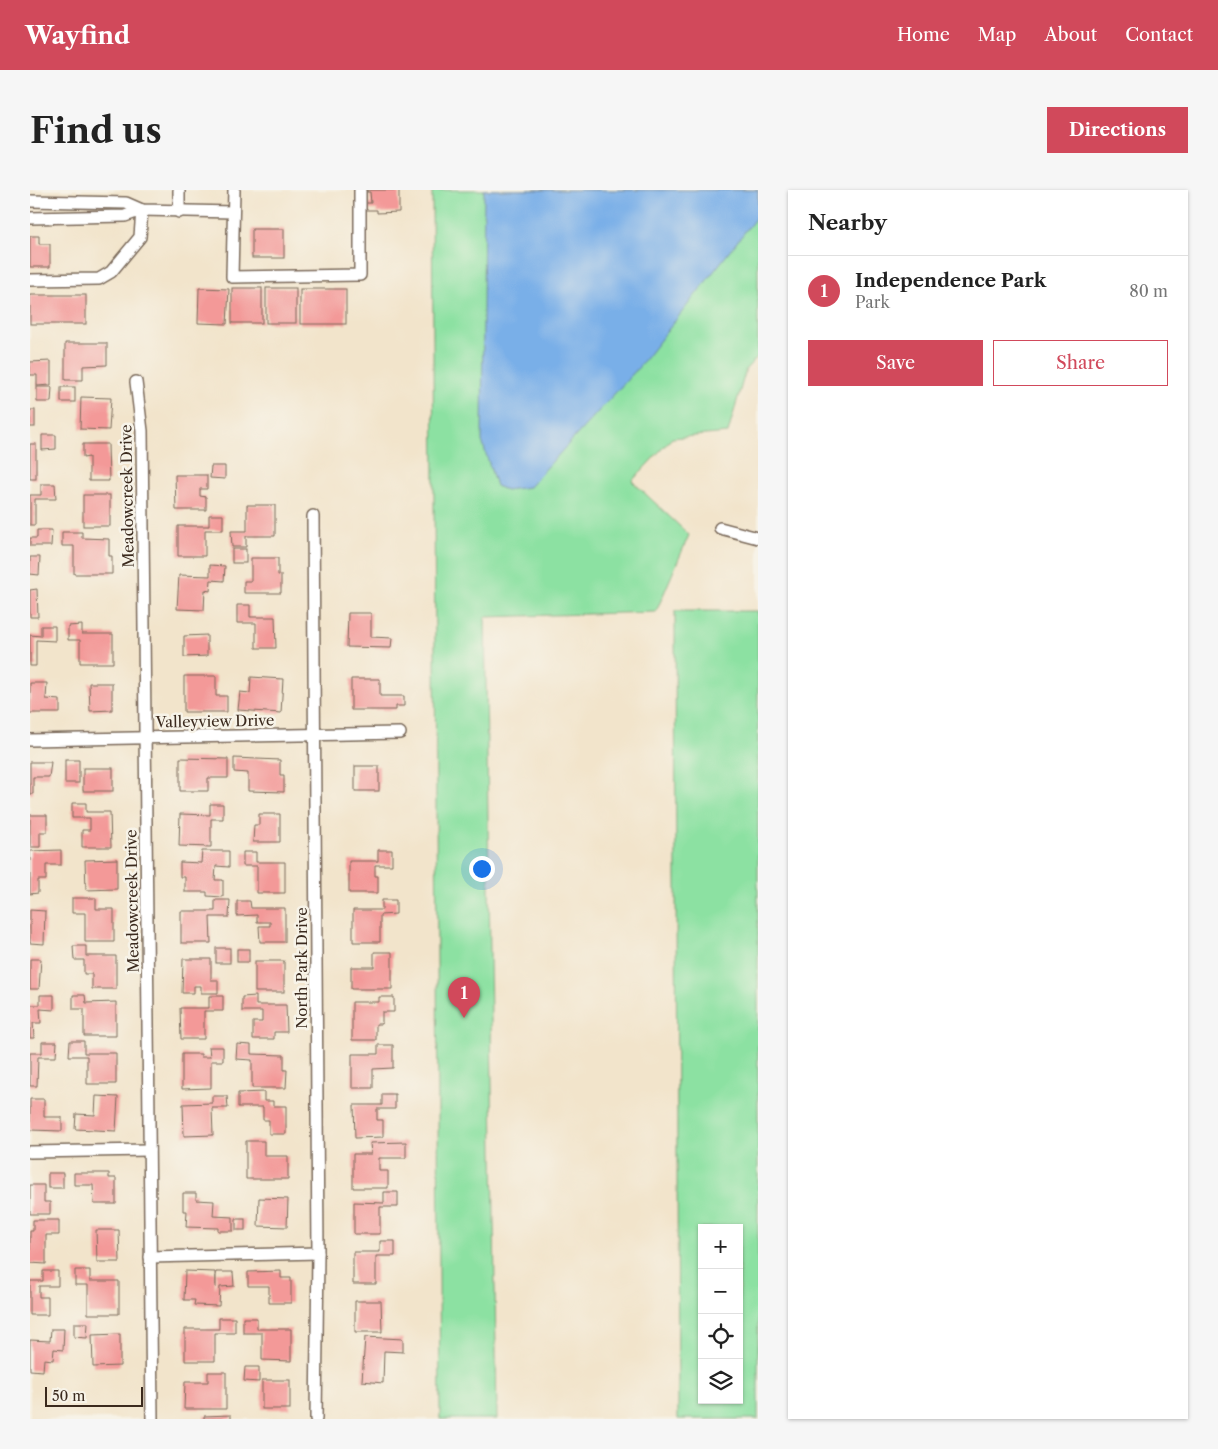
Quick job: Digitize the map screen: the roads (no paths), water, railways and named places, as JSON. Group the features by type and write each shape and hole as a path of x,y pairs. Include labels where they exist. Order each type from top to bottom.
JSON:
{"street":[{"path":"179,212 180,190"},
{"path":"234,190 232,277 360,275 360,190"},
{"path":"30,201 126,203 142,210 233,212"},
{"path":"30,218 126,216 142,210"},
{"path":"30,280 100,279 111,272 140,237 142,210"},
{"name":"Meadowcreek Drive","path":"136,382 142,431 152,1419"},
{"name":"North Park Drive","path":"313,516 318,1253 316,1419"},
{"path":"720,528 758,538"},
{"name":"Valleyview Drive","path":"30,740 400,733"},
{"path":"30,1152 149,1150"},
{"path":"150,1257 318,1253"}],"water":[{"path":"484,190 758,190 758,215 639,367 529,487 506,490 496,486 482,441"}],"place":[{"name":"Independence Park","path":"464,1018"}]}
